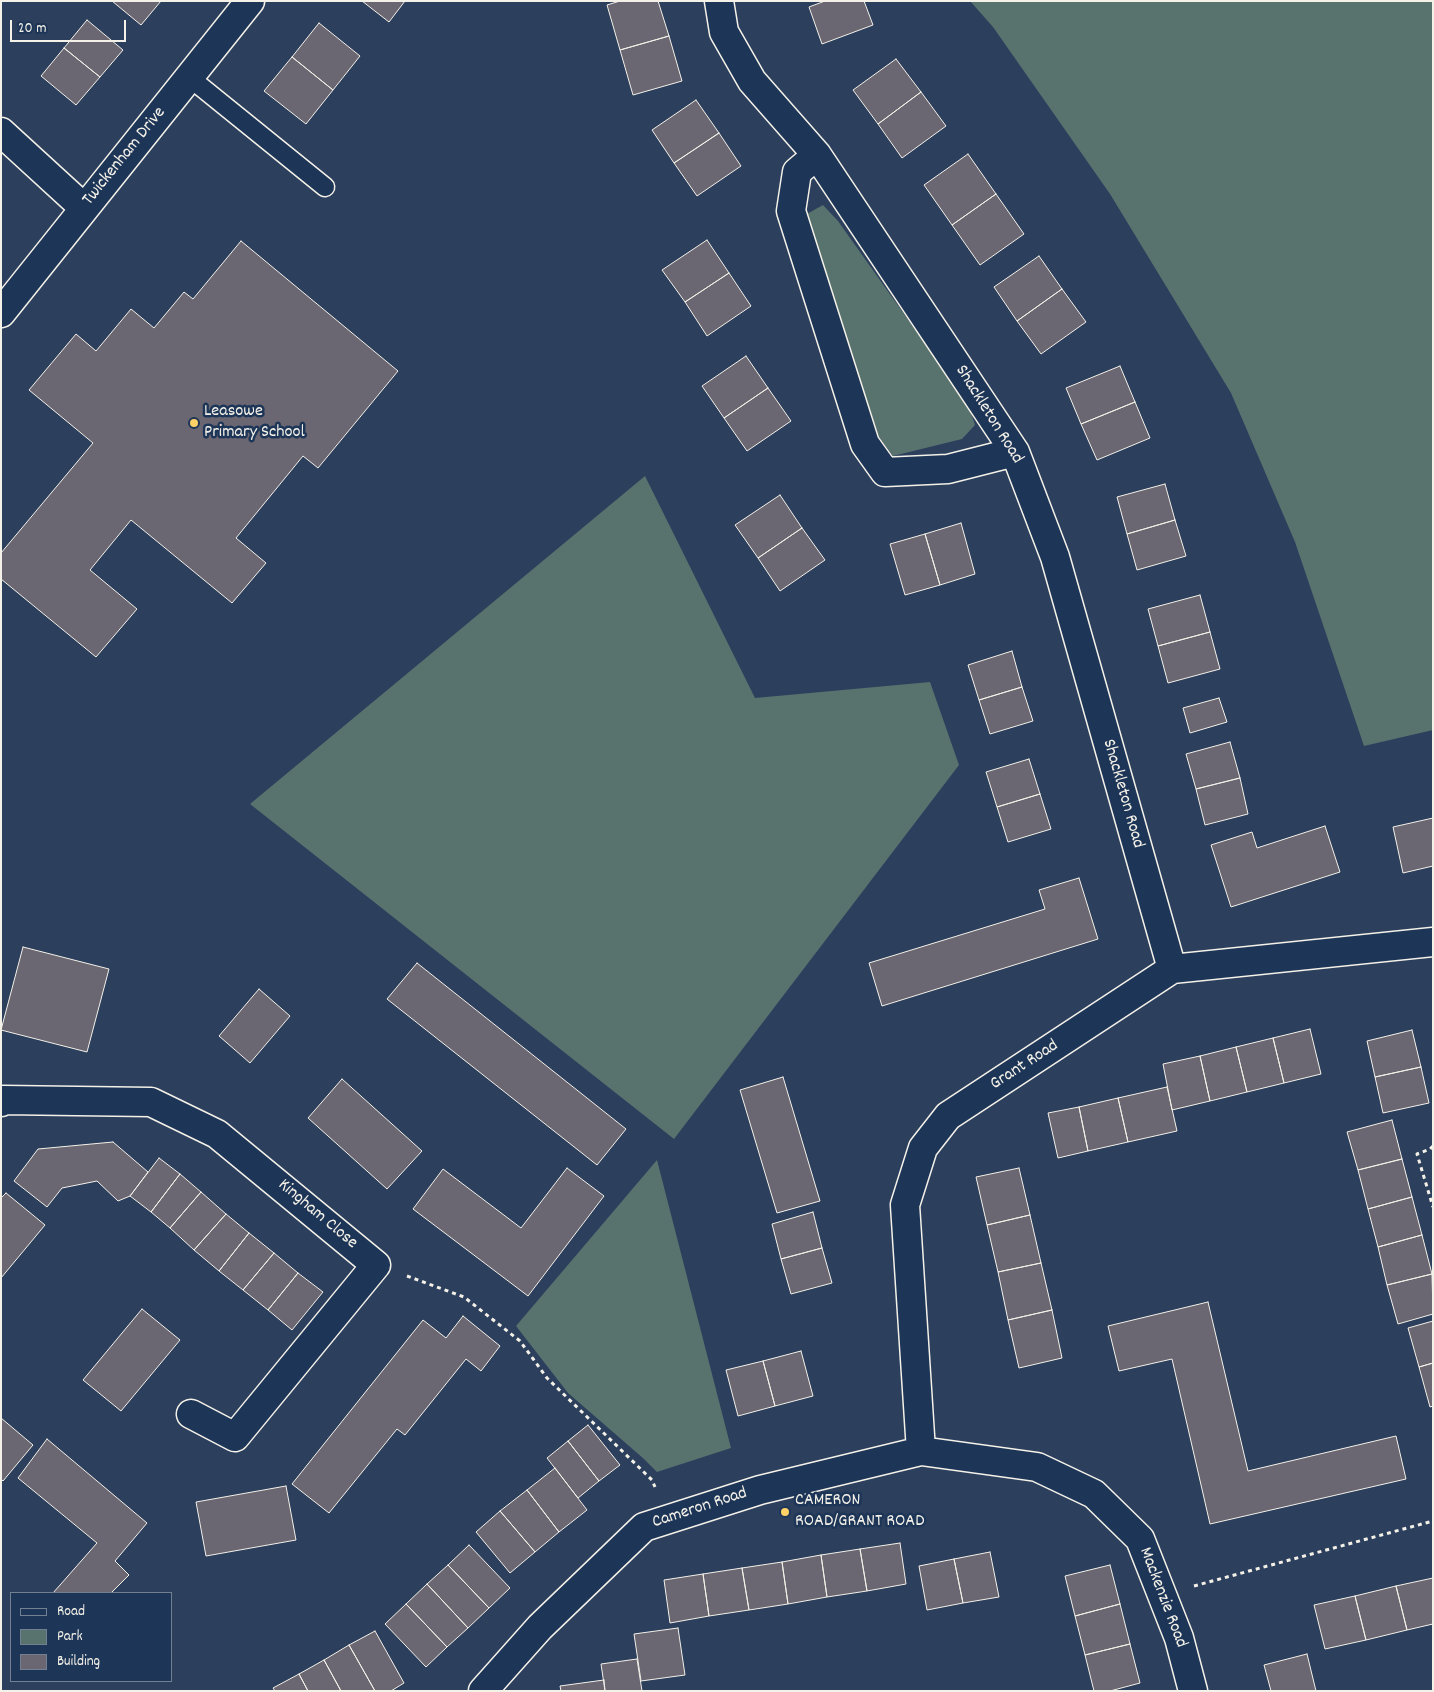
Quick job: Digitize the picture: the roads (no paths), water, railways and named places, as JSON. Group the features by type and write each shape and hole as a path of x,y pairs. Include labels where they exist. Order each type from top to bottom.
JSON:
{"street":[{"name":"Twickenham Drive","path":"1,313 250,1"},
{"name":"Shackleton Road","path":"719,1 724,32 752,81 817,155 1016,452 1055,557 1172,969"},
{"path":"1,132 84,208"},
{"path":"817,155 797,172 791,211 865,444 885,472 948,469 1016,452"},
{"name":"Grant Road","path":"921,1451 905,1205 923,1148 948,1116 1172,969 1433,942"},
{"name":"Kingham Close","path":"2,1100 151,1102 217,1134 376,1265 235,1437 191,1414"},
{"name":"Cameron Road","path":"483,1691 540,1627 644,1527 760,1490 921,1451"},
{"name":"Mackenzie Road","path":"921,1451 1037,1467 1094,1494 1140,1539 1179,1638 1193,1691"}],"lane":[{"path":"189,78 324,187"}],"place":[{"name":"Leasowe Primary School","path":"194,423"},
{"name":"CAMERON ROAD/GRANT ROAD","path":"785,1512"}]}
